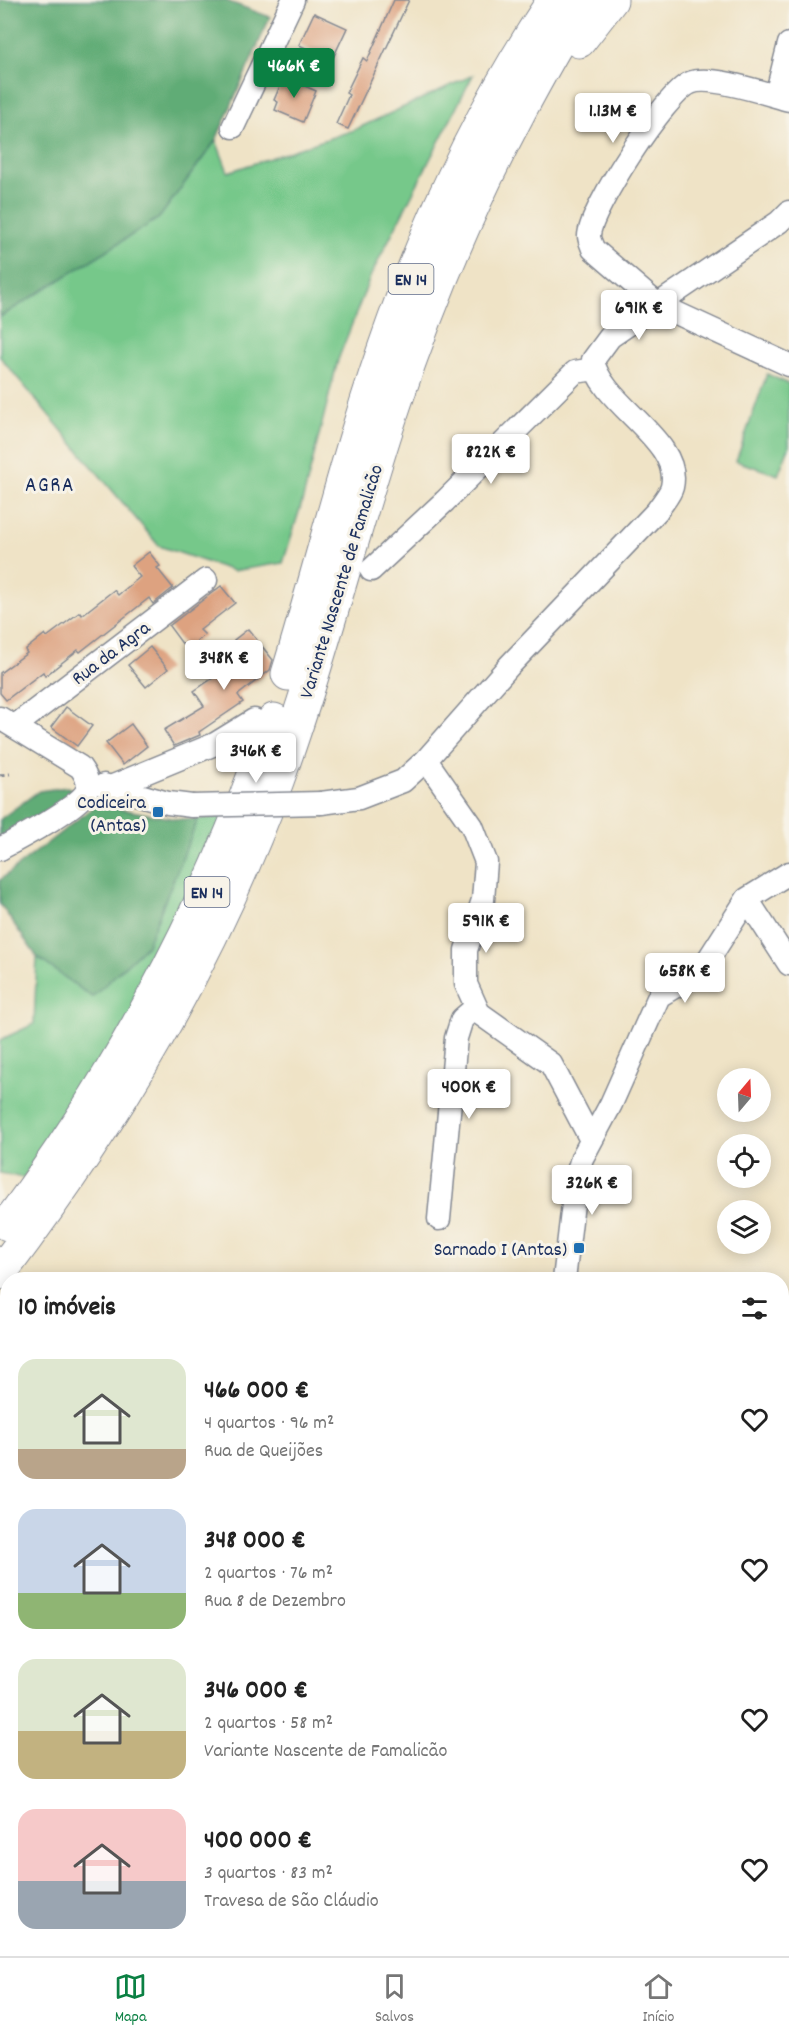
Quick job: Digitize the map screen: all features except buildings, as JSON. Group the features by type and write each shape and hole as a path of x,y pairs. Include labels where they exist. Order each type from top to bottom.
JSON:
{"highway":[{"path":"515,58 536,0"},
{"name":"Variante Nascente de Famalicão","path":"0,1235 35,1188 119,1059 200,908 250,787 280,701 394,321 449,185 515,58 554,0"},
{"name":"Variante Nascente de Famalicão","path":"1,1272 59,1195 141,1069 225,911 277,779 394,404 416,344 463,225 508,133 584,0"},
{"path":"508,133 611,0"}],"street":[{"path":"233,127 293,0"},
{"path":"789,44 782,98 708,81 691,82 679,90 646,131 615,178 591,226 589,237 593,249 657,304 789,365"},
{"path":"87,785 112,786 136,795 192,806 321,803 382,792 403,781 426,760 509,666 657,511 672,488 669,463 656,441 600,382 593,360 610,337 779,222 789,212"},
{"path":"371,570 445,501 575,372 595,369"},
{"name":"Rua da Agra","path":"8,722 206,580"},
{"path":"112,786 215,744 254,720"},
{"path":"0,849 72,804 85,793 87,785 87,776 80,767 8,722"},
{"path":"426,760 472,826 486,862 483,900 466,950 466,984 479,1013 551,1064 591,1140"},
{"path":"565,1272 576,1178 591,1140 611,1104 659,996 701,970 747,899 789,873"},
{"path":"747,899 789,964"},
{"path":"439,1219 456,1038 462,1019 476,1007"}],"path":[{"path":"0,774 10,774"}],"green space":[{"path":"0,0 224,0 270,17 216,140 159,218 0,317"},
{"path":"473,75 371,275 338,360 303,499 283,563 233,571 159,546 0,357 0,317 159,218 216,140 228,172 354,130"},
{"path":"767,374 789,384 789,447 778,475 736,461"},
{"path":"67,787 73,790 72,796 0,840 0,820 3,817 39,791"},
{"path":"96,805 177,819 198,819 147,945 92,997 37,957 0,904 0,880"},
{"path":"228,816 131,1017 23,1178 0,1173 0,1040 34,1024 37,957 92,997 146,945 198,819"}],"place":[{"name":"Codiceira (Antas)","path":"158,812"},
{"name":"Sarnado I (Antas)","path":"579,1248"}],"district":[{"name":"AGRA","path":"50,484"}]}
